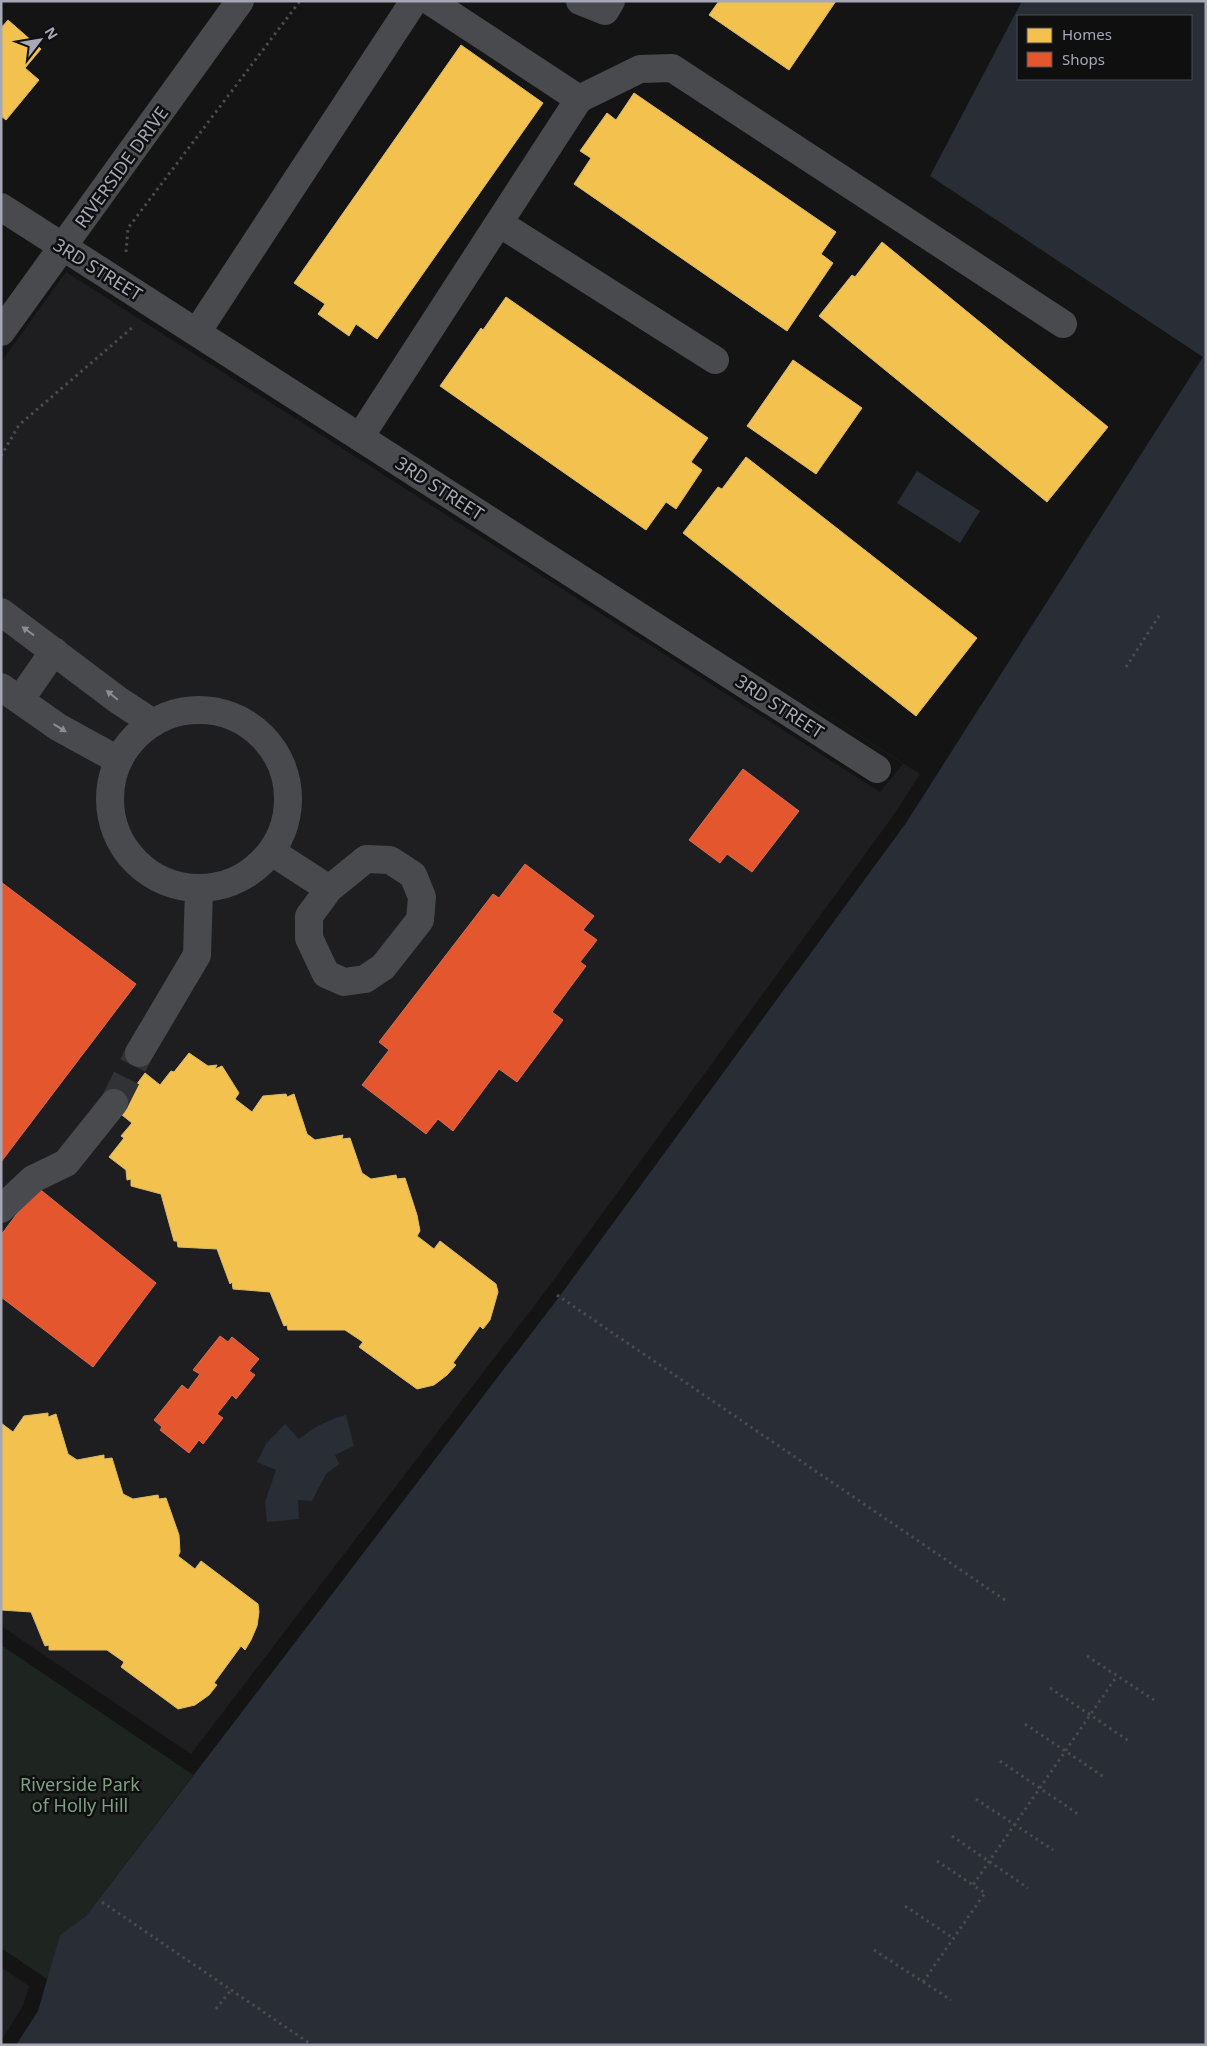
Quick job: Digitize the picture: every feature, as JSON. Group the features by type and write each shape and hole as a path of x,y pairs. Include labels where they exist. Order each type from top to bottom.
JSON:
{"street":[{"name":"RIVERSIDE DRIVE","path":"1,332 240,1"},
{"path":"197,332 414,1"},
{"path":"430,1 579,99"},
{"path":"580,1 605,11 611,1"},
{"path":"360,437 579,99 640,69 672,68 1063,324"},
{"name":"3RD STREET","path":"1,207 62,248 124,284 877,769"},
{"path":"498,223 715,360"},
{"path":"1,612 118,700 153,723"},
{"path":"54,651 11,694 58,727 118,760"},
{"path":"188,709 217,711 245,722 268,741 283,767 289,796 285,826 272,852 252,873 226,885 199,889 169,884 143,869 124,847 112,819 110,789 118,760 135,736 153,723 159,718 188,709"},
{"path":"272,852 330,889"},
{"path":"366,859 390,860 413,875 422,897 420,920 383,967 366,979 344,982 326,974 309,938 308,916 330,889 366,859"},
{"path":"139,1053 197,955 199,889"},
{"path":"2,1207 33,1179 66,1163 114,1103"}],"path":[{"path":"1,456 19,425 133,327 124,284 128,228 300,1"},
{"path":"1126,667 1161,613"},
{"path":"557,1295 1005,1600"},
{"path":"1087,1656 1154,1700"},
{"path":"973,1885 1118,1676"},
{"path":"1050,1688 1129,1741"},
{"path":"1025,1724 1104,1777"},
{"path":"1000,1761 1078,1814"},
{"path":"976,1799 1053,1850"},
{"path":"952,1836 1028,1888"},
{"path":"923,1982 985,1893 937,1861"},
{"path":"102,1902 312,2045"},
{"path":"905,1906 953,1938"},
{"path":"874,1950 951,2000"},
{"path":"216,2009 231,1990"}],"shaded area":[{"path":"1022,1 1206,1 1206,2045 16,2045 38,2011 60,1935 86,1916 559,1297 906,823 1203,357 930,176"},
{"path":"66,272 880,792 903,764 385,430 920,774 893,816 547,1289 191,1754 1,1626 1,362"},
{"path":"917,471 980,511 960,543 897,503"},
{"path":"346,1415 354,1446 335,1455 339,1464 326,1474 312,1501 298,1500 299,1519 267,1522 265,1502 276,1470 257,1462 266,1444 285,1424 299,1439 321,1424"},
{"path":"1,1967 29,1986 23,2006 1,2041"}],"green space":[{"name":"Riverside Park of Holly Hill","path":"1,1645 193,1775 86,1916 60,1935 62,1989 1,1948"}],"building: Homes":[{"path":"719,1 836,1 789,70 709,15"},
{"path":"8,20 41,49 25,68 39,80 6,120 1,116 1,28"},
{"path":"461,45 543,103 377,339 356,324 349,336 318,314 325,304 294,283"},
{"path":"634,93 836,232 821,254 833,263 787,331 574,184 591,158 580,151 607,113 616,120"},
{"path":"882,242 1108,427 1047,502 819,316 852,275 855,277"},
{"path":"506,297 708,438 691,462 702,470 676,509 666,502 646,530 440,386 481,328 483,330"},
{"path":"793,360 862,408 816,474 747,426"},
{"path":"746,457 977,638 916,716 683,533 718,487 722,489"},
{"path":"189,1053 208,1066 217,1065 215,1069 222,1066 239,1093 235,1099 252,1112 263,1096 286,1094 287,1097 294,1094 307,1134 315,1140 343,1135 342,1139 350,1138 362,1173 371,1179 396,1175 397,1179 405,1178 417,1215 420,1231 417,1236 434,1249 440,1241 496,1284 498,1292 490,1320 483,1329 480,1326 453,1363 456,1365 434,1385 417,1389 359,1347 363,1342 345,1330 288,1330 287,1325 284,1326 270,1292 233,1289 232,1282 230,1284 217,1249 178,1247 177,1241 174,1241 161,1194 131,1186 131,1179 127,1180 126,1170 109,1157 124,1138 121,1136 132,1123 117,1111 145,1073 160,1085 171,1071 174,1072"},
{"path":"48,1413 48,1417 56,1414 68,1454 77,1460 104,1455 104,1459 112,1458 123,1494 133,1499 158,1495 159,1499 166,1498 179,1535 180,1552 178,1556 195,1569 201,1561 258,1604 257,1626 245,1650 241,1646 214,1683 217,1685 209,1695 195,1705 178,1709 121,1667 124,1662 107,1650 49,1650 49,1645 45,1646 31,1612 1,1610 1,1423 13,1432 24,1416"}],"building: Shops":[{"path":"743,769 799,811 752,872 727,854 720,863 689,840"},
{"path":"525,864 594,916 583,930 597,940 580,962 586,966 552,1012 563,1020 517,1082 499,1069 453,1131 438,1119 426,1134 362,1085 389,1050 379,1042 493,894 499,898"},
{"path":"1,882 136,984 1,1162"},
{"path":"37,1187 156,1283 93,1367 1,1297 1,1235"},
{"path":"220,1336 228,1342 232,1337 259,1359 249,1371 255,1375 236,1399 232,1395 217,1414 223,1418 203,1444 199,1440 189,1453 160,1430 162,1427 154,1420 182,1385 188,1390 200,1374 193,1370"}],"tunnel":[{"path":"114,1103 139,1053"}]}
